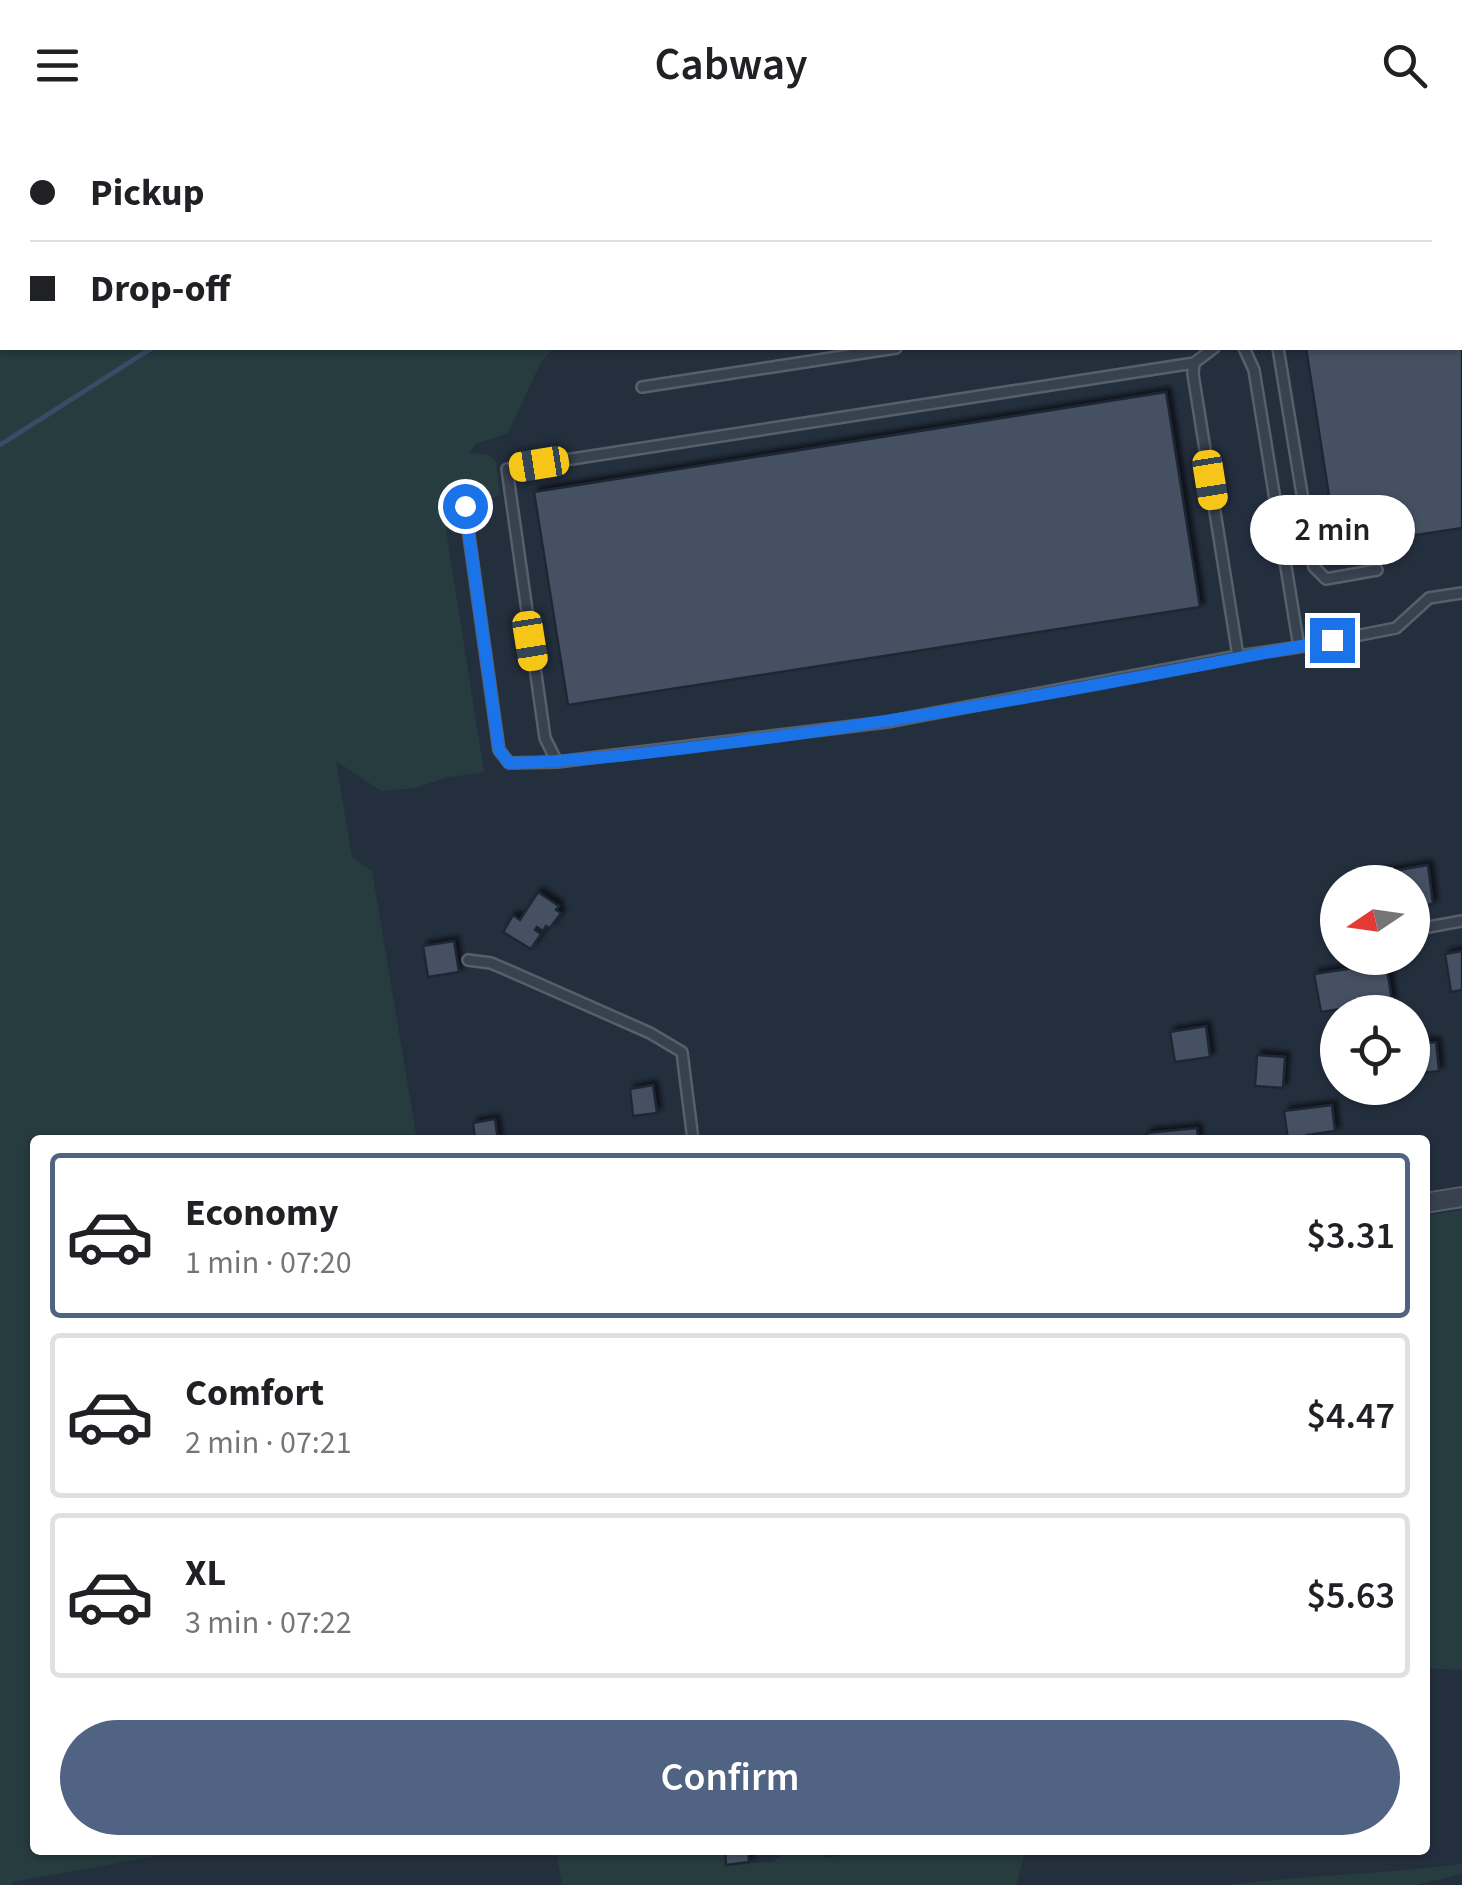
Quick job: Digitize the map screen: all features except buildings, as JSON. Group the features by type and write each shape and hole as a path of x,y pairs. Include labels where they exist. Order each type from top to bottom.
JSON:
{"street":[{"path":"1430,1201 1462,1197"}],"lane":[{"path":"642,387 883,350"},
{"path":"557,762 545,738 507,469 1194,363 1211,350"},
{"path":"1245,350 1254,370 1299,647"},
{"path":"1278,350 1314,567 1326,578 1377,570"},
{"path":"1194,363 1192,374 1238,656"},
{"path":"465,506 499,750 509,763 557,762 887,722 1396,628 1429,598 1462,593"},
{"path":"1430,927 1462,922"},
{"path":"468,960 512,972 650,1033 682,1052 692,1135"}],"green space":[{"path":"0,350 551,350 540,364 508,433 476,444 469,453 489,455 496,462 500,496 442,505 484,772 415,788 381,791 336,761 352,857 372,871 416,1135 30,1135 30,1855 162,1855 0,1885"},
{"path":"1462,1210 1462,1670 1430,1668 1430,1215"},
{"path":"557,1855 726,1855 727,1865 772,1862 782,1855 1025,1855 1016,1885 562,1885"},
{"path":"1462,1864 1462,1874 1416,1885 1228,1885 1404,1870"}],"waterway":[{"path":"0,445 149,350"}],"route":[{"path":"465,506 499,750 509,763 672,750 887,722 1332,640"}]}
